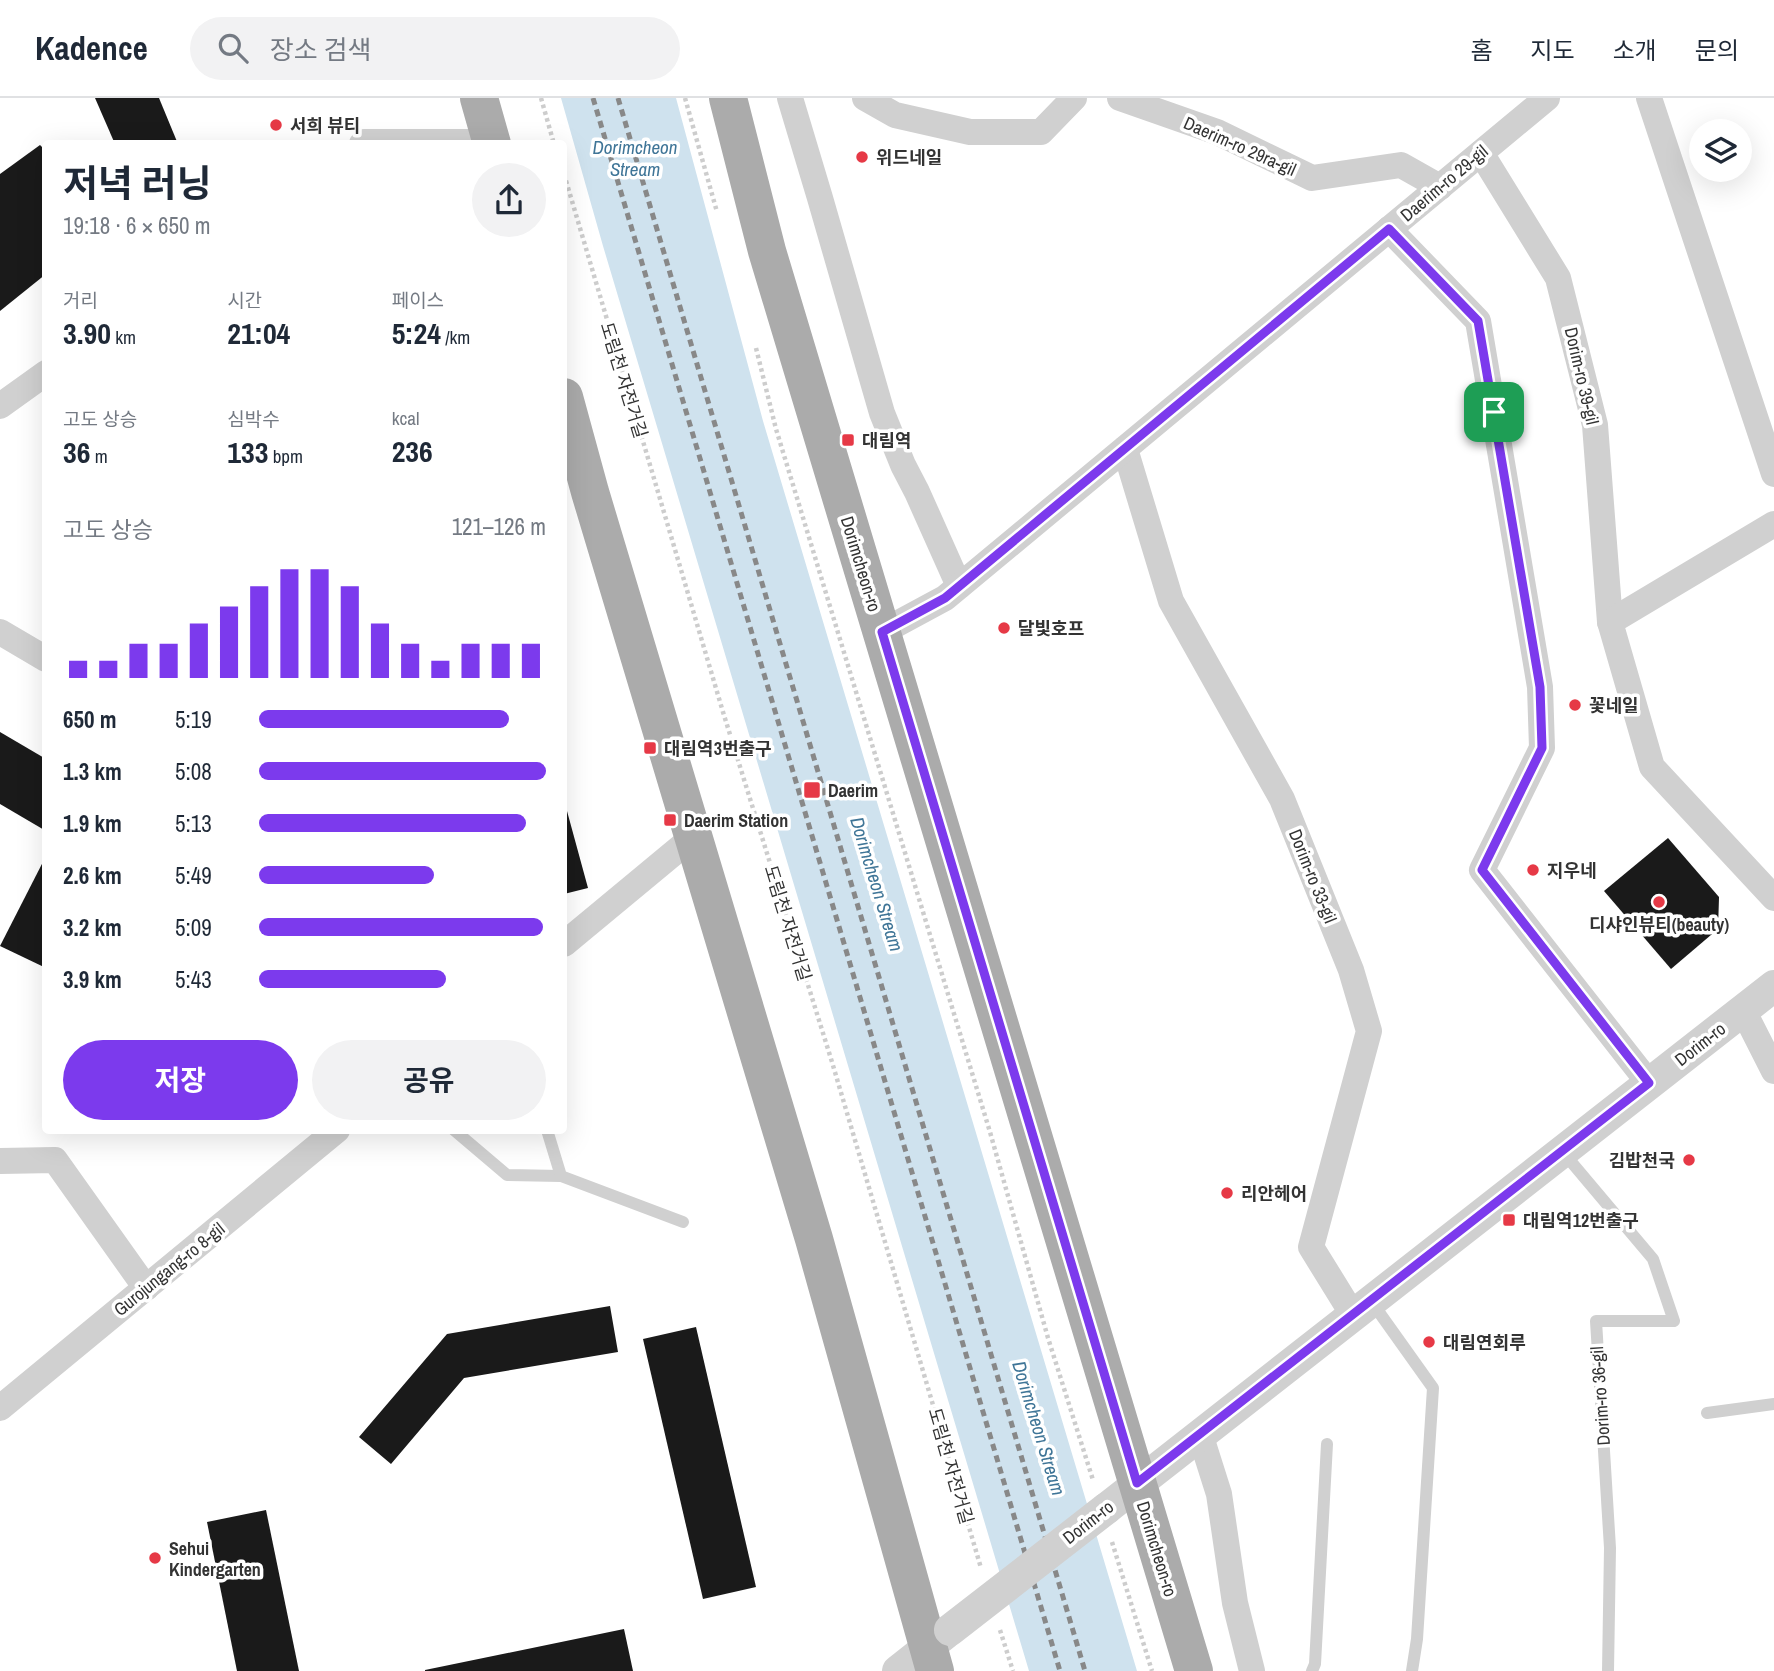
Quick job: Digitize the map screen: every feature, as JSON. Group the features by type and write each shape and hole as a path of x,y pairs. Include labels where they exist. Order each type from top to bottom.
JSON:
{"main road":[{"path":"479,98 490,140"},
{"name":"Dorimcheon-ro","path":"728,98 767,251 1194,1671"},
{"path":"567,407 693,837 938,1649"}],"street":[{"path":"790,98 882,413 903,466 918,492 959,586"},
{"path":"865,98 895,115 970,132 1041,132 1074,98"},
{"name":"Daerim-ro 29ra-gil","path":"1121,98 1217,132 1312,178 1401,165 1440,187"},
{"name":"Daerim-ro 29-gil","path":"882,632 945,598 1546,98"},
{"path":"1649,98 1774,474"},
{"name":"Dorim-ro 39-gil","path":"1481,153 1559,278 1595,425 1610,622 1652,767 1774,898"},
{"path":"1389,229 1478,321 1540,687 1542,748 1482,870 1649,1083"},
{"path":"0,406 42,376"},
{"name":"Dorim-ro 33-gil","path":"1125,449 1171,601 1282,799 1350,970 1369,1031 1311,1247 1362,1308"},
{"path":"1610,622 1774,524"},
{"path":"0,632 42,657"},
{"path":"567,942 693,837"},
{"name":"Dorim-ro","path":"898,1671 938,1649 1137,1483 1774,986"},
{"path":"1743,1010 1774,1071"},
{"name":"Gurojungang-ro 8-gil","path":"0,1408 332,1134"},
{"path":"0,1161 55,1160 146,1288"},
{"path":"1200,1434 1219,1494 1236,1603 1252,1671"}],"lane":[{"path":"459,1134 507,1175 561,1176 682,1222"},
{"path":"548,1134 561,1176"},
{"name":"Dorim-ro 36-gil","path":"1562,1151 1653,1259 1674,1321 1596,1321 1610,1548 1608,1671"},
{"path":"1362,1308 1433,1388 1417,1639 1412,1671"},
{"path":"1707,1413 1774,1404"},
{"path":"1312,1671 1315,1664 1327,1444"}],"path":[{"path":"541,98 553,140"},
{"name":"도림천 자전거길","path":"567,184 723,712 832,1062 982,1574"},
{"path":"776,429 990,1132 1048,1338 1153,1671"},
{"path":"998,1623 1013,1671"}],"water":[{"name":"Dorimcheon Stream","path":"561,98 676,98 763,421 1137,1671 1029,1671"}],"building":[{"path":"95,98 159,98 176,140 113,140"},
{"path":"40,145 42,147 42,277 0,311 0,174"},
{"path":"0,732 42,757 42,829 0,804"},
{"path":"567,811 588,888 567,893"},
{"path":"1668,838 1719,897 1718,929 1671,969 1604,891"},
{"path":"42,864 42,966 0,946"},
{"path":"610,1306 618,1352 464,1378 391,1464 359,1437 447,1334"},
{"path":"696,1327 756,1587 703,1599 643,1339"},
{"path":"266,1510 299,1671 237,1671 207,1522"},
{"path":"624,1629 633,1671 425,1671 425,1670"}],"railway":[{"path":"593,98 1060,1671"},
{"path":"618,98 1085,1671"}],"place":[{"name":"서희 뷰티","path":"276,125"},
{"name":"위드네일","path":"862,157"},
{"name":"대림역","path":"848,440"},
{"name":"달빛호프","path":"1004,628"},
{"name":"꽃네일","path":"1575,705"},
{"name":"대림역3번출구","path":"650,748"},
{"name":"Daerim","path":"812,790"},
{"name":"Daerim Station","path":"670,820"},
{"name":"지우네","path":"1533,870"},
{"name":"디샤인뷰티(beauty)","path":"1659,902"},
{"name":"김밥천국","path":"1689,1160"},
{"name":"리안헤어","path":"1227,1193"},
{"name":"대림역12번출구","path":"1509,1220"},
{"name":"대림연회루","path":"1429,1342"},
{"name":"Sehui Kindergarten","path":"155,1558"}],"route":[{"path":"1389,229 1478,321 1494,412 1540,687 1542,748 1482,870 1649,1083 1137,1483 882,632 945,598 1389,229"}]}
